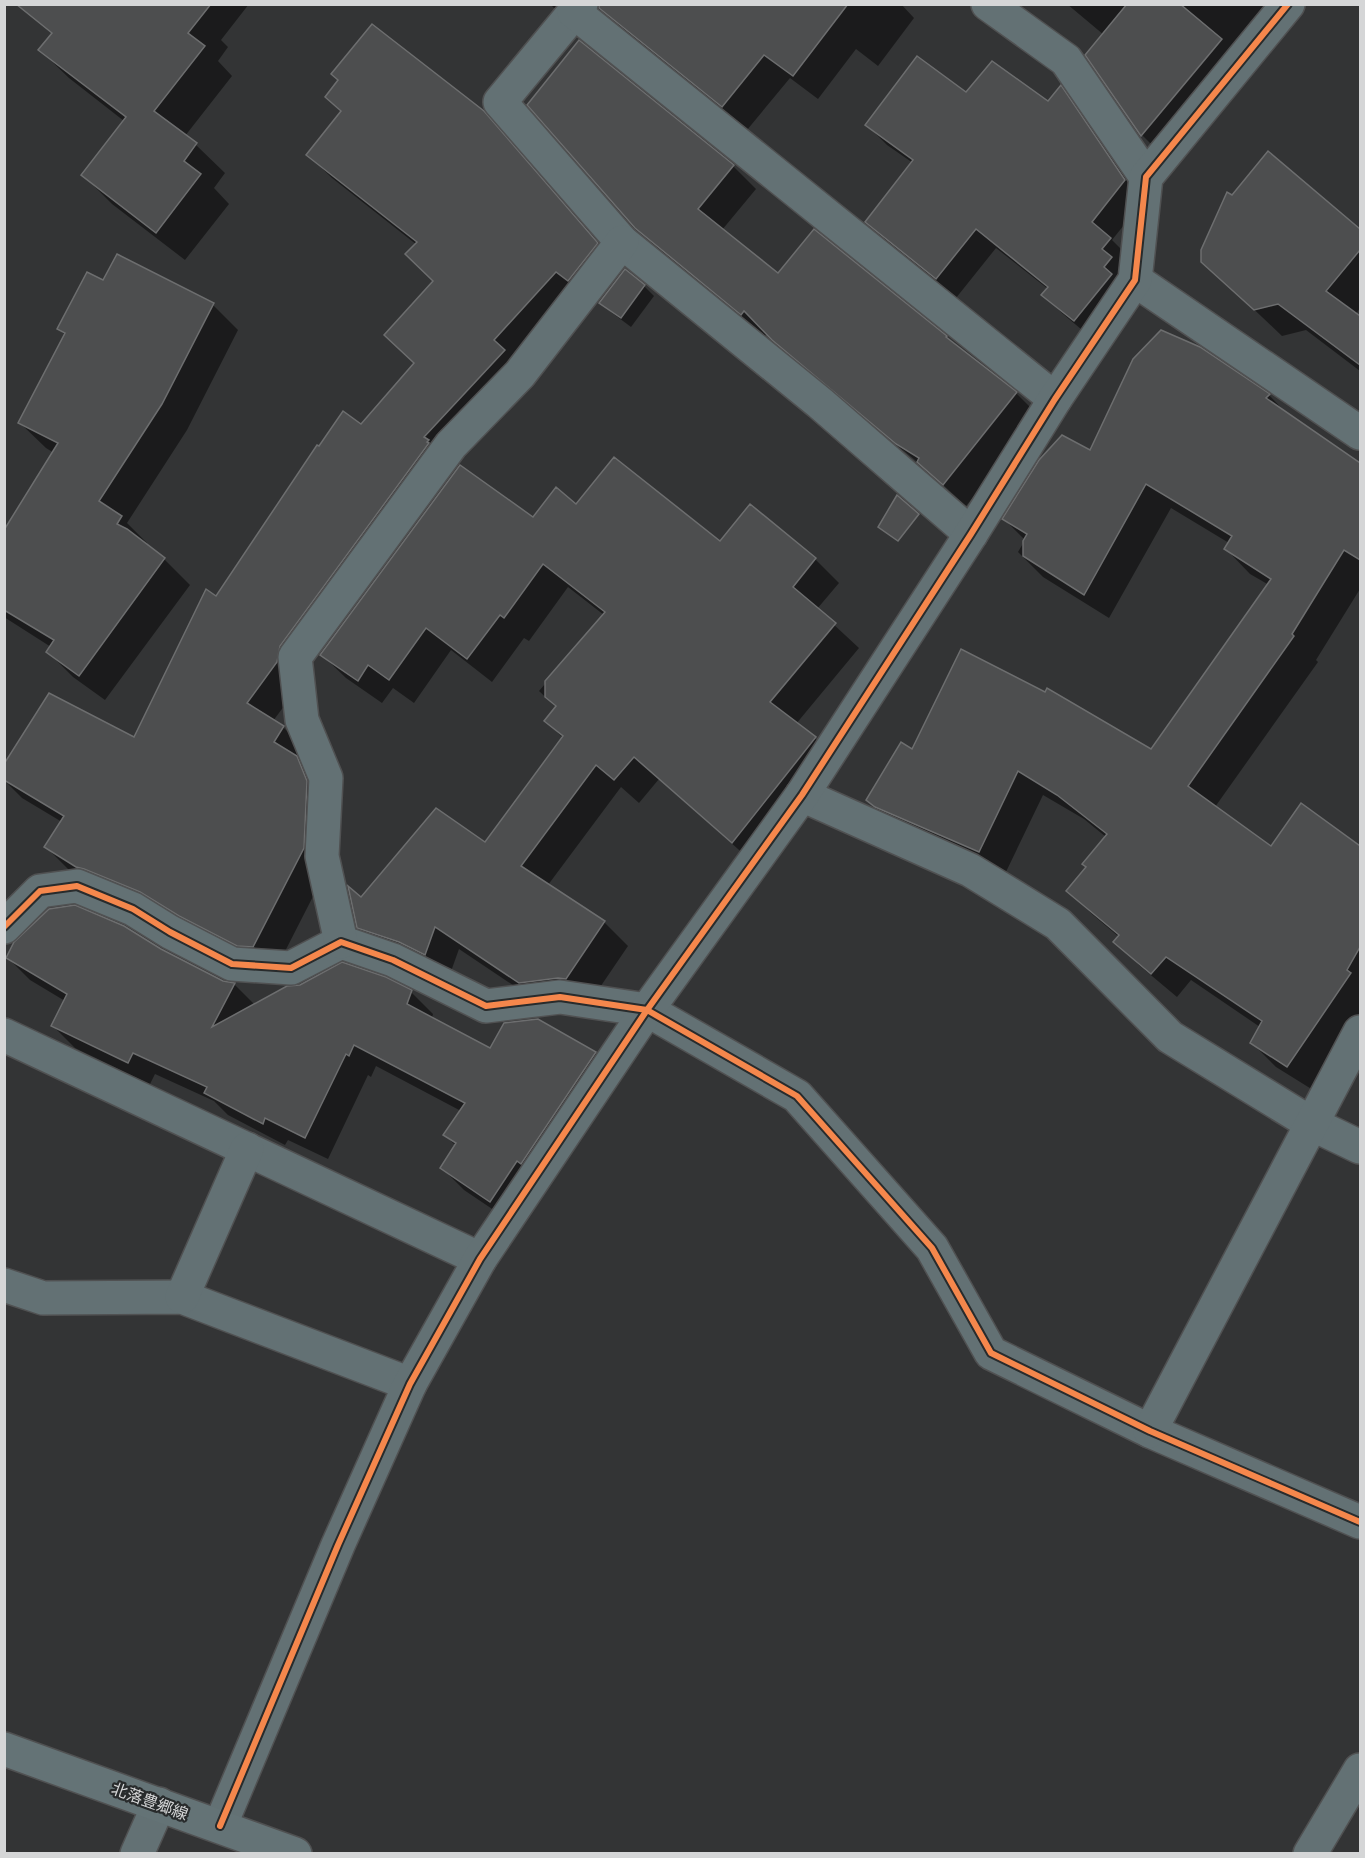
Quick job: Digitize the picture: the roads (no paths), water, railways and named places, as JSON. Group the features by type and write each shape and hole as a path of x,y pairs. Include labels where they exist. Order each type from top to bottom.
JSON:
{"main road":[{"name":"北落豊郷線","path":"4,1749 295,1854"}],"street":[{"path":"988,4 1066,60 1146,177"},
{"path":"220,1826 338,1545 410,1384 480,1259 647,1010 802,795 971,534 1055,399 1136,280 1146,177 1288,4"},
{"path":"971,534 820,404 622,242 500,102 577,8 1055,399"},
{"path":"341,942 322,856 326,778 302,720 295,657 451,445 520,374 622,242"},
{"path":"1136,280 1360,433"},
{"path":"802,795 970,870 1058,924 1170,1037 1312,1124 1360,1147"},
{"path":"4,927 40,891 77,886 133,909 170,932 232,964 291,968 341,942 393,960 486,1006 560,997 647,1010 797,1096 932,1248 991,1353 1150,1431 1360,1522"},
{"path":"1150,1431 1360,1032"},
{"path":"4,1035 480,1259"},
{"path":"182,1297 247,1149"},
{"path":"4,1285 43,1298 182,1297 410,1384"},
{"path":"1310,1854 1360,1770"},
{"path":"137,1854 159,1804"}]}
